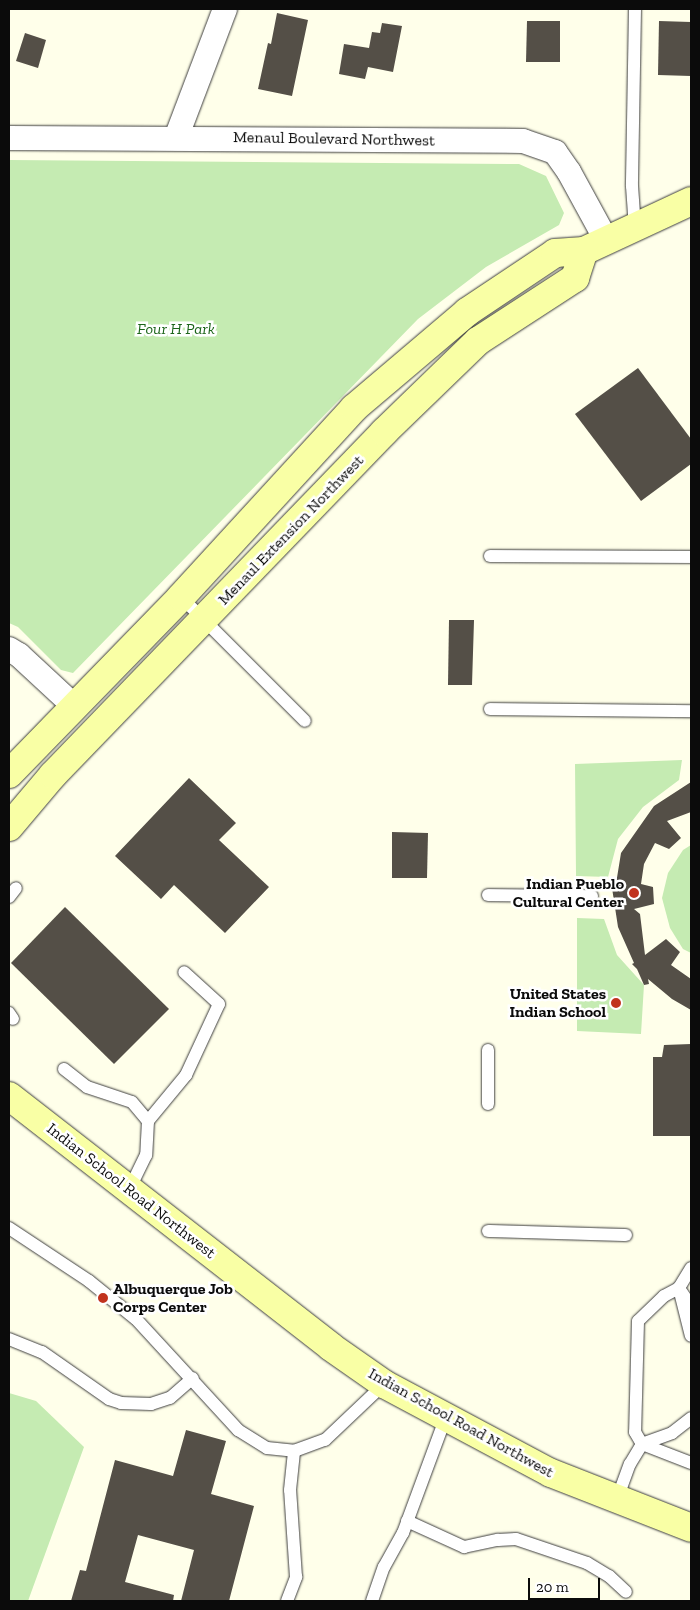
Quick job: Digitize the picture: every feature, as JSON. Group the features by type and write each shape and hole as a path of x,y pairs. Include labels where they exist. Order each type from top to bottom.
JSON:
{"main road":[{"path":"595,246 691,201"},
{"name":"Menaul Extension Northwest","path":"9,774 181,597 361,402 475,307 554,253 595,246"},
{"name":"Menaul Extension Northwest","path":"9,827 53,775 384,432 478,341 575,278 595,246"},
{"name":"Indian School Road Northwest","path":"11,1095 129,1190 331,1347 384,1384 552,1473 691,1528"}],"street":[{"path":"176,138 225,9"},
{"name":"Menaul Boulevard Northwest","path":"9,138 523,141 555,152 569,172 595,246"},
{"path":"9,649 19,655 74,706"}],"lane":[{"path":"635,9 632,186 636,228"},
{"path":"490,556 691,557"},
{"path":"181,597 305,721"},
{"path":"490,709 691,711"},
{"path":"488,895 592,896"},
{"path":"129,1190 146,1155 148,1121 186,1075 218,1004 184,972"},
{"path":"488,1050 488,1104"},
{"path":"64,1069 87,1087 132,1102 148,1121"},
{"path":"9,1228 89,1281 136,1319 193,1378 238,1430 268,1448 294,1451 325,1440 384,1384"},
{"path":"488,1231 626,1235"},
{"path":"691,1268 679,1288 664,1296 638,1321 635,1432 642,1444 691,1463"},
{"path":"679,1288 691,1306"},
{"path":"679,1288 691,1336"},
{"path":"9,1339 42,1352 109,1399 120,1403 151,1404 170,1398 193,1378"},
{"path":"372,1601 384,1567 407,1522 446,1417"},
{"path":"616,1498 630,1464 642,1444 672,1433 691,1418"},
{"path":"287,1601 296,1577 290,1490 294,1451"},
{"path":"407,1522 464,1547 498,1540 516,1539 587,1563 609,1576 626,1592"}],"green space":[{"name":"Four H Park","path":"9,160 519,164 546,176 564,213 559,225 486,267 418,319 73,673 61,670 18,627 9,623"},
{"path":"682,760 679,780 643,807 618,839 608,877 576,876 575,764"},
{"path":"691,845 691,953 683,949 670,928 662,898 668,873 683,850"},
{"path":"577,918 604,919 617,955 644,985 641,1034 577,1031"},
{"path":"9,1393 36,1401 84,1447 28,1601 9,1601"}],"building":[{"path":"277,13 308,20 292,96 258,89 268,43 271,44"},
{"path":"527,21 560,21 560,62 526,62"},
{"path":"659,21 691,22 691,76 658,75"},
{"path":"382,23 402,26 393,72 368,67 365,79 339,74 344,44 369,48 372,32 380,33"},
{"path":"25,33 46,40 38,68 16,61"},
{"path":"638,368 691,439 691,464 641,501 575,414"},
{"path":"449,620 474,620 472,685 448,685"},
{"path":"189,778 236,823 219,840 269,887 225,933 174,885 161,899 115,856"},
{"name":"Indian Pueblo Cultural Center","path":"691,782 691,812 667,821 681,838 669,849 655,843 644,864 641,884 653,887 654,904 634,909 640,914 645,955 666,939 680,952 671,965 691,979 691,1010 672,999 648,979 649,984 644,985 637,969 632,964 634,963 618,927 612,888 615,890 621,853 654,806"},
{"path":"392,832 428,833 427,878 392,878"},
{"path":"65,907 169,1009 114,1064 11,963"},
{"path":"691,1044 691,1136 653,1136 653,1057 662,1057 664,1045"},
{"path":"186,1430 226,1441 211,1494 254,1506 229,1601 181,1601 194,1550 138,1535 125,1582 174,1595 173,1601 71,1601 80,1570 86,1571 115,1460 173,1476"}],"place":[{"name":"Indian Pueblo Cultural Center","path":"634,893"},
{"name":"United States Indian School","path":"616,1003"},
{"name":"Albuquerque Job Corps Center","path":"103,1298"}]}
